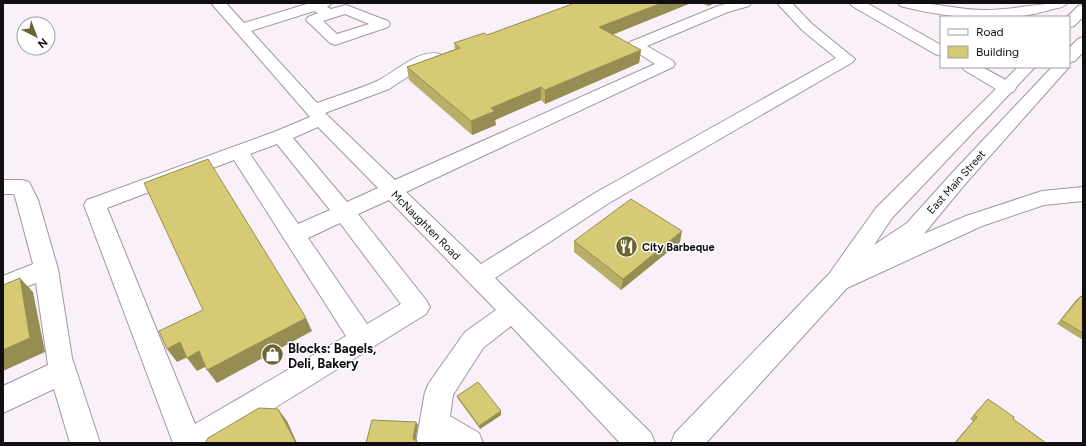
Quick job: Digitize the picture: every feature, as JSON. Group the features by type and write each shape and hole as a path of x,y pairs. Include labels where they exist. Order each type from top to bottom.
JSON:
{"main road":[{"name":"McNaughten Road","path":"218,3 317,115 392,192 513,311 640,443"},
{"path":"294,235 392,192 667,64 635,46 723,9 744,3"},
{"path":"478,277 602,198 847,59 807,27 784,3"},
{"path":"856,3 940,50"},
{"path":"905,3 962,13 1010,14 1033,11 1060,3"},
{"path":"241,29 323,8"},
{"path":"1070,22 1083,9"},
{"path":"1070,57 1083,42"},
{"path":"188,443 95,206 281,136 317,115 383,85 418,63 447,53"},
{"path":"972,68 1007,88"},
{"name":"East Main Street","path":"686,443 838,281 884,213 1026,68"},
{"name":"East Main Street","path":"838,281 915,229 959,178 1060,68"},
{"path":"191,443 417,307 344,212 281,136"},
{"path":"239,152 363,340"},
{"path":"3,187 22,187 27,200 46,269 58,358 86,443"},
{"path":"838,281 974,221 1042,198 1083,194"},
{"path":"3,286 46,269"},
{"path":"468,443 432,433 438,392 474,340 513,311"},
{"path":"3,400 63,371"}],"building":[{"path":"575,3 662,3 599,27 641,50 545,90 541,87 491,108 495,111 471,121 407,67 460,48 454,43 484,33 487,35"},
{"path":"208,159 306,318 207,370 199,351 187,358 180,342 167,349 159,331 203,310 144,183"},
{"name":"City Barbeque","path":"631,199 682,231 623,279 574,241"},
{"path":"20,278 30,338 3,350 3,285"},
{"path":"1081,296 1083,297 1083,333 1061,320"},
{"path":"478,382 501,411 479,426 457,396"},
{"path":"988,399 1014,417 1013,419 1046,443 957,443 956,442 977,417 974,415"},
{"path":"259,408 278,409 296,443 205,443 208,438"},
{"path":"372,420 416,422 413,439 417,441 417,443 366,443"}],"place":[{"name":"City Barbeque","path":"627,247"},
{"name":"Blocks: Bagels, Deli, Bakery","path":"273,355"}]}
